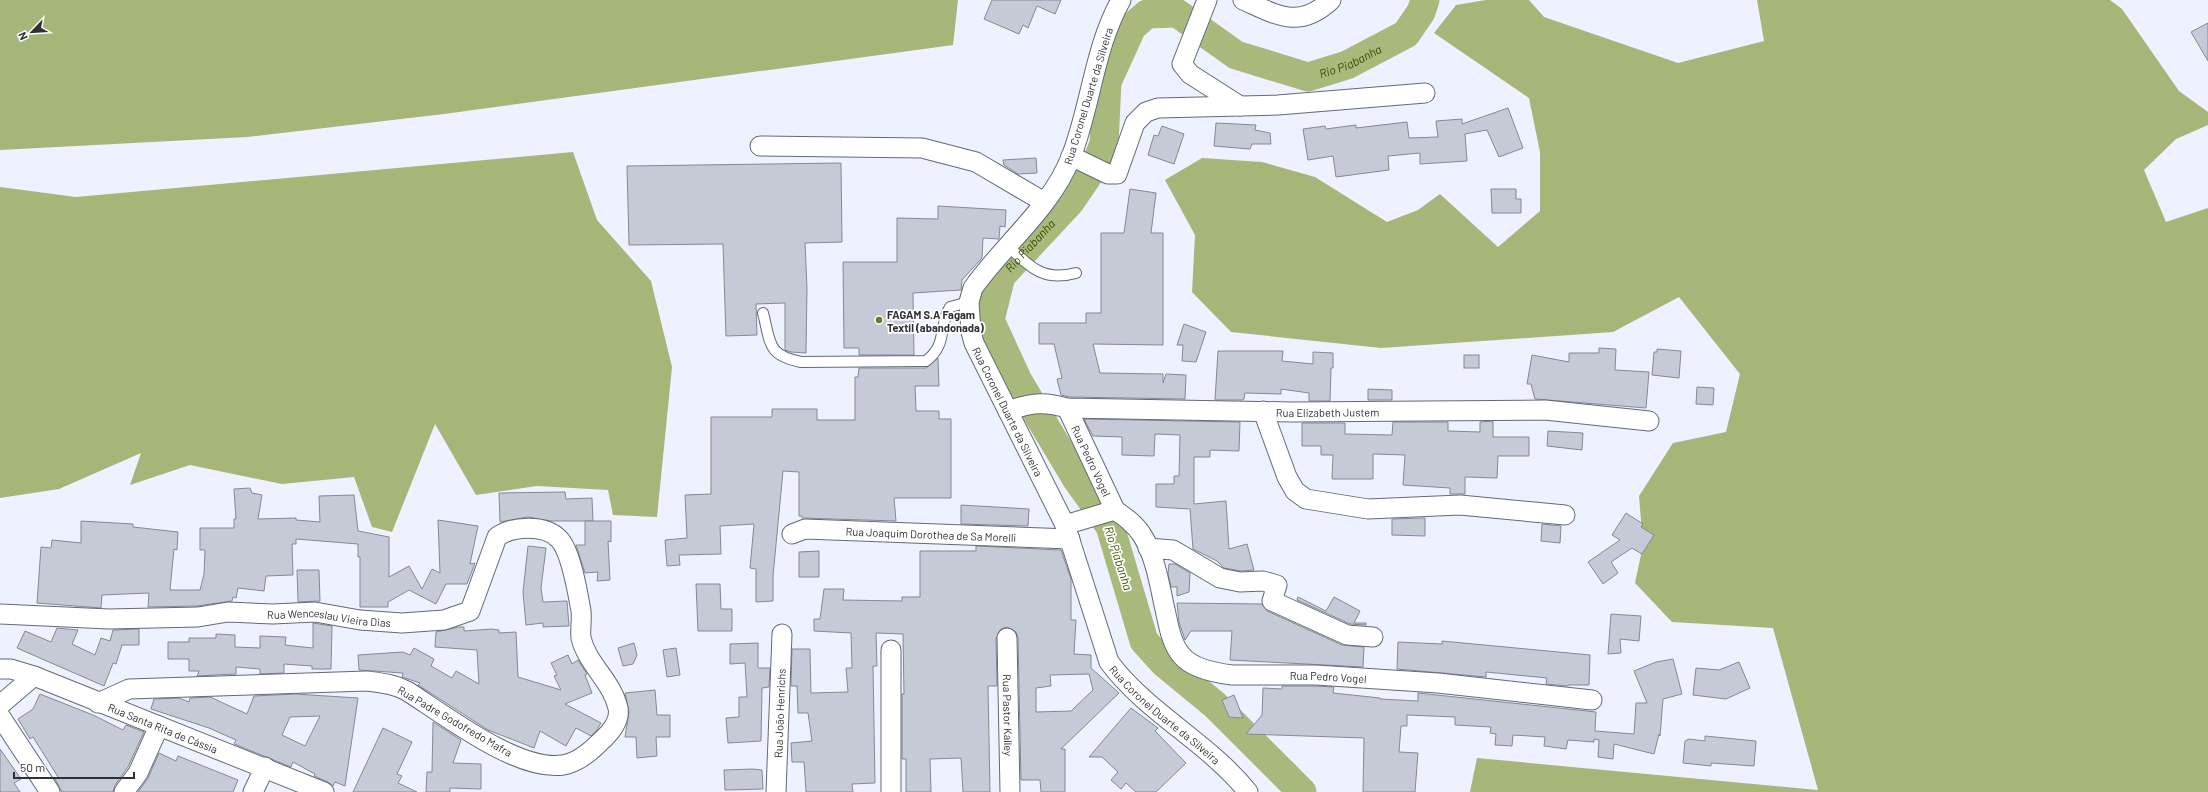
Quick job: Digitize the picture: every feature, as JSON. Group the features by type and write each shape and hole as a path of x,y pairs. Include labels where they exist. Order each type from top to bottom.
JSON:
{"street":[{"name":"Rua Coronel Duarte da Silveira","path":"1121,0 1105,38 1077,160 1044,202 1012,250 973,288 969,302 971,332 974,343 1015,408 1070,529 1101,640 1109,662 1122,678 1203,746 1246,791"},
{"path":"1243,0 1289,19 1305,16 1322,8 1331,0"},
{"path":"1204,7 1182,64 1190,74 1240,106"},
{"path":"1077,160 1108,174 1115,175 1119,172 1135,123 1146,112 1166,107 1278,106 1426,93"},
{"path":"760,146 922,148 976,162 1044,202"},
{"name":"Rua Elizabeth Justem","path":"1015,408 1042,403 1051,403 1067,408 1300,412 1545,410 1649,420"},
{"name":"Rua Pedro Vogel","path":"1067,408 1111,511 1130,521 1142,535 1148,548 1173,642 1182,656 1204,669 1232,675 1316,675 1438,683 1592,700"},
{"path":"1262,411 1287,478 1295,491 1306,499 1368,509 1460,506 1565,515"},
{"path":"1070,529 1111,511"},
{"name":"Rua Joaquim Dorothea de Sa Morelli","path":"792,534 805,529 1070,529"},
{"name":"Rua Wenceslau Vieira Dias","path":"0,614 110,619 198,617 228,612 273,614 315,612 360,620 402,623 444,620 470,610 497,537 504,532 512,530 546,531 559,539 566,552 573,577"},
{"path":"1148,548 1173,550 1220,578 1240,582 1263,581 1277,585 1272,600 1347,635 1373,637"},
{"name":"Rua Padre Godofredo Mafra","path":"98,702 129,689 367,681 384,683 395,685 513,755 541,765 564,765 593,749 613,730 618,708 605,680 586,653 581,637 581,612 573,577"},
{"name":"Rua João Henrichs","path":"776,792 782,634"},
{"name":"Rua Pastor Kalley","path":"1007,638 1010,792"},
{"path":"891,650 891,792"},
{"name":"Rua Santa Rita de Cássia","path":"0,669 11,669 34,676 265,767 324,792"},
{"path":"0,705 34,676"},
{"path":"0,716 50,792"},
{"path":"124,792 138,773 159,726"},
{"path":"253,792 265,767"}],"lane":[{"path":"1012,250 1028,264 1046,275 1062,277 1076,273"},
{"path":"763,313 770,342 776,353 783,359 801,362 926,361 934,355 941,345 950,307 969,302"}],"green space":[{"path":"0,0 958,0 953,45 444,114 247,137 0,150"},
{"path":"1486,0 1529,0 1544,17 1678,63 1764,41 1757,0 2110,0 2122,9 2179,91 2208,112 2208,125 2176,139 2144,170 2166,222 2208,208 2208,792 1470,792 1477,758 1818,790 1773,628 1672,622 1635,583 1643,545 1639,496 1673,443 1726,432 1740,374 1679,297 1613,332 1381,348 1231,332 1192,292 1195,235 1165,180 1202,158 1262,162 1315,177 1387,222 1418,210 1440,194 1498,247 1540,211 1540,152 1529,98 1434,33 1456,5"},
{"path":"573,152 597,220 651,281 672,367 657,517 613,515 608,490 537,486 476,495 435,424 392,532 372,527 354,477 282,484 190,465 130,485 141,453 59,489 0,498 0,187 76,197"}],"building":[{"path":"992,0 1061,0 1055,14 1037,6 1028,28 1023,25 1019,34 984,19"},
{"path":"2208,23 2208,61 2191,32"},
{"path":"1508,108 1523,148 1499,157 1487,130 1465,134 1467,161 1420,164 1420,153 1388,156 1389,170 1336,177 1333,156 1308,160 1303,129 1325,126 1326,129 1356,125 1356,128 1407,122 1409,138 1438,137 1436,121 1462,119 1462,124"},
{"path":"1216,123 1256,125 1255,130 1270,133 1271,144 1252,144 1250,149 1214,146"},
{"path":"1162,126 1184,134 1174,164 1148,155 1154,135 1158,136"},
{"path":"1036,158 1037,173 1018,174 1004,165 1003,160"},
{"path":"841,163 842,242 805,243 807,288 806,353 785,350 785,303 756,304 757,335 726,336 723,244 629,245 627,166"},
{"path":"1130,189 1156,193 1151,233 1163,233 1163,345 1093,344 1100,373 1163,374 1163,383 1166,374 1186,375 1185,399 1069,397 1061,395 1057,379 1062,378 1054,344 1039,344 1039,323 1086,323 1086,313 1101,313 1101,233 1124,233"},
{"path":"1491,189 1516,189 1516,199 1521,199 1521,213 1492,213"},
{"path":"938,206 1006,210 1005,227 1000,226 999,239 983,238 982,258 962,280 961,290 913,293 914,355 859,355 859,348 844,348 843,262 897,262 897,218 938,219"},
{"path":"1184,324 1206,332 1196,362 1182,361 1183,345 1177,345"},
{"path":"1599,348 1616,349 1615,370 1649,372 1646,408 1535,399 1531,384 1527,384 1532,355 1569,362 1569,353 1599,353"},
{"path":"1657,349 1681,351 1679,378 1652,375 1654,352 1657,352"},
{"path":"1218,351 1283,351 1282,361 1313,364 1313,352 1333,353 1330,401 1309,401 1309,393 1281,389 1281,394 1245,393 1244,399 1242,400 1215,400"},
{"path":"1464,355 1479,355 1479,368 1464,368"},
{"path":"938,358 939,386 915,386 916,411 939,411 939,419 951,419 951,498 894,498 896,521 802,518 802,516 799,516 799,472 783,471 773,576 773,601 756,602 756,569 750,568 754,524 720,526 721,554 679,555 680,565 667,566 665,540 687,538 685,495 711,494 711,417 772,417 772,409 817,409 817,420 855,420 855,377 858,377 859,368 926,368"},
{"path":"1697,387 1714,388 1713,405 1696,404"},
{"path":"1368,389 1392,390 1392,400 1368,400"},
{"path":"1084,419 1240,422 1239,451 1210,450 1210,457 1194,457 1194,504 1226,501 1229,549 1247,544 1254,570 1241,571 1224,568 1217,561 1193,549 1190,509 1156,507 1156,484 1174,484 1174,476 1179,476 1180,435 1155,434 1154,456 1122,455 1122,437 1093,436"},
{"path":"1493,421 1493,437 1529,437 1529,456 1498,456 1497,478 1465,477 1465,494 1450,494 1450,488 1403,485 1405,455 1373,454 1373,479 1332,479 1333,455 1321,455 1321,446 1302,446 1302,423 1345,423 1345,434 1392,435 1393,422 1448,422 1448,431 1480,432 1480,422"},
{"path":"1548,431 1583,433 1582,450 1547,446"},
{"path":"250,488 252,493 262,495 258,519 296,518 296,520 320,522 319,496 354,495 358,531 389,537 389,577 409,566 422,589 432,569 440,573 438,520 478,526 470,564 475,563 467,584 446,584 436,604 409,590 388,602 388,607 360,607 360,557 358,557 358,544 296,539 296,544 292,544 293,575 266,576 264,591 238,588 236,598 233,597 232,601 197,606 148,607 149,593 102,595 101,608 37,603 41,547 51,548 52,540 81,543 81,521 133,524 133,527 178,532 177,550 174,549 170,590 200,590 204,574 205,550 200,550 200,528 234,528 234,519 236,519 234,489"},
{"path":"565,492 566,499 592,498 593,521 551,521 528,517 500,522 499,493"},
{"path":"961,505 1029,509 1028,526 961,524"},
{"path":"1626,513 1643,524 1641,527 1654,535 1642,554 1632,548 1611,562 1618,573 1603,584 1588,562 1620,540 1612,535"},
{"path":"1425,518 1425,536 1392,535 1392,519"},
{"path":"585,521 611,521 611,542 608,541 610,580 597,581 598,572 585,573 576,545 585,545"},
{"path":"1542,524 1561,526 1560,543 1541,541"},
{"path":"528,546 546,548 541,588 543,602 567,601 569,626 543,627 543,623 526,625 523,592"},
{"path":"976,546 1061,550 1071,579 1071,620 1076,620 1074,654 1091,655 1091,668 1119,693 1061,749 1065,749 1065,792 1041,792 1040,780 1021,780 1018,638 1016,632 1007,627 1001,629 996,638 997,686 988,686 990,792 963,792 961,758 930,759 931,792 906,792 906,759 902,759 902,694 904,694 903,634 876,633 877,666 873,666 875,783 852,784 853,792 806,792 804,762 792,762 791,743 812,741 808,713 798,713 797,686 791,686 792,649 810,649 811,693 848,692 846,668 852,668 851,633 814,631 814,619 820,619 824,589 844,589 843,600 902,601 902,597 920,597 920,551 976,551","holes":["1089,674 1093,690 1071,711 1036,712 1036,688 1051,686 1050,675"]},
{"path":"819,551 819,577 799,577 799,552"},
{"path":"1169,564 1175,564 1190,573 1189,592 1177,596 1177,587 1171,587 1168,574"},
{"path":"297,570 319,570 320,601 298,602"},
{"path":"696,584 720,584 721,609 732,609 732,631 698,631"},
{"path":"1298,597 1326,611 1334,597 1360,611 1354,623 1366,623 1366,625 1350,624 1297,600"},
{"path":"1177,603 1262,604 1267,611 1342,645 1364,647 1363,667 1230,660 1232,631 1191,631 1185,640 1179,622"},
{"path":"1611,614 1641,616 1639,641 1620,639 1621,653 1608,654"},
{"path":"313,623 332,626 331,669 312,669 312,666 284,664 284,673 260,674 260,669 236,667 236,674 197,676 199,671 189,671 189,659 168,659 168,642 189,642 189,638 216,638 216,634 235,635 235,647 260,648 260,636 286,637 285,645 313,648"},
{"path":"464,627 464,631 492,629 499,630 499,633 516,632 518,677 561,690 554,676 557,675 551,663 568,655 572,664 578,660 587,674 585,675 592,693 565,704 601,723 597,730 591,736 576,728 566,746 540,731 534,748 488,730 418,685 420,683 402,677 403,673 359,670 358,655 403,652 410,655 414,648 434,659 431,666 452,678 456,671 479,684 477,650 435,647 436,632"},
{"path":"57,628 78,630 72,644 95,655 101,638 110,641 113,630 139,629 139,645 122,645 116,664 113,663 104,686 17,648 25,631 51,642"},
{"path":"1442,641 1590,655 1589,685 1568,686 1546,684 1547,678 1486,672 1486,677 1397,669 1398,642 1442,644"},
{"path":"634,643 637,655 633,664 623,666 618,648"},
{"path":"758,643 758,668 770,668 769,687 762,688 761,741 728,743 726,718 739,717 739,697 747,697 745,663 730,664 730,644"},
{"path":"676,648 680,675 667,677 663,650"},
{"path":"1673,659 1682,694 1663,699 1660,736 1659,734 1654,754 1614,744 1613,759 1598,757 1599,740 1594,739 1594,742 1568,740 1566,749 1544,746 1545,737 1513,735 1512,746 1495,745 1496,734 1490,733 1491,727 1455,725 1455,717 1407,715 1407,726 1401,726 1399,752 1418,753 1415,792 1363,792 1364,738 1246,734 1262,715 1263,688 1282,689 1282,686 1316,686 1334,687 1333,693 1380,699 1418,701 1418,693 1596,712 1595,731 1634,734 1636,703 1647,703 1634,671 1656,662"},
{"path":"1739,662 1750,688 1726,699 1693,695 1696,668 1719,670"},
{"path":"655,690 657,715 670,715 670,737 656,737 657,756 637,758 636,737 625,737 629,712 625,693"},
{"path":"40,694 93,715 123,730 126,725 144,732 128,767 115,785 113,792 62,792 55,779 58,777 33,737 30,739 18,719 33,709"},
{"path":"295,694 358,698 345,786 335,782 333,786 328,782 314,776 315,774 293,762 291,767 234,744 236,740 209,728 151,709 154,699 179,698 189,702 190,698 210,697 247,714 254,696","holes":["320,716 305,746 282,735 290,717"]},
{"path":"1234,695 1243,718 1229,717 1222,700"},
{"path":"1131,708 1158,728 1155,731 1186,763 1156,792 1136,792 1126,783 1121,789 1111,780 1118,772 1102,757 1089,757"},
{"path":"433,722 461,740 453,763 481,764 481,789 450,788 450,792 426,792 427,772 432,772"},
{"path":"383,728 412,742 397,774 402,776 398,783 417,792 353,792"},
{"path":"1705,736 1756,741 1754,766 1711,763 1711,766 1683,763 1685,741 1689,739 1705,741"},
{"path":"0,749 21,779 14,783 20,792 0,792"},
{"path":"159,753 176,761 178,756 238,780 233,792 138,792 148,778"},
{"path":"724,770 762,770 763,789 725,790"}],"waterway":[{"name":"Rio Piabanha","path":"1302,792 1215,705 1164,663 1144,641 1110,526 1076,478 1018,381 990,320 1001,276 1070,202 1096,164 1104,144 1107,82 1132,27 1147,14 1177,13 1236,55 1308,77 1347,65 1406,34 1421,12 1425,0"}],"place":[{"name":"FAGAM S.A Fagam Textil (abandonada)","path":"879,320"}]}
